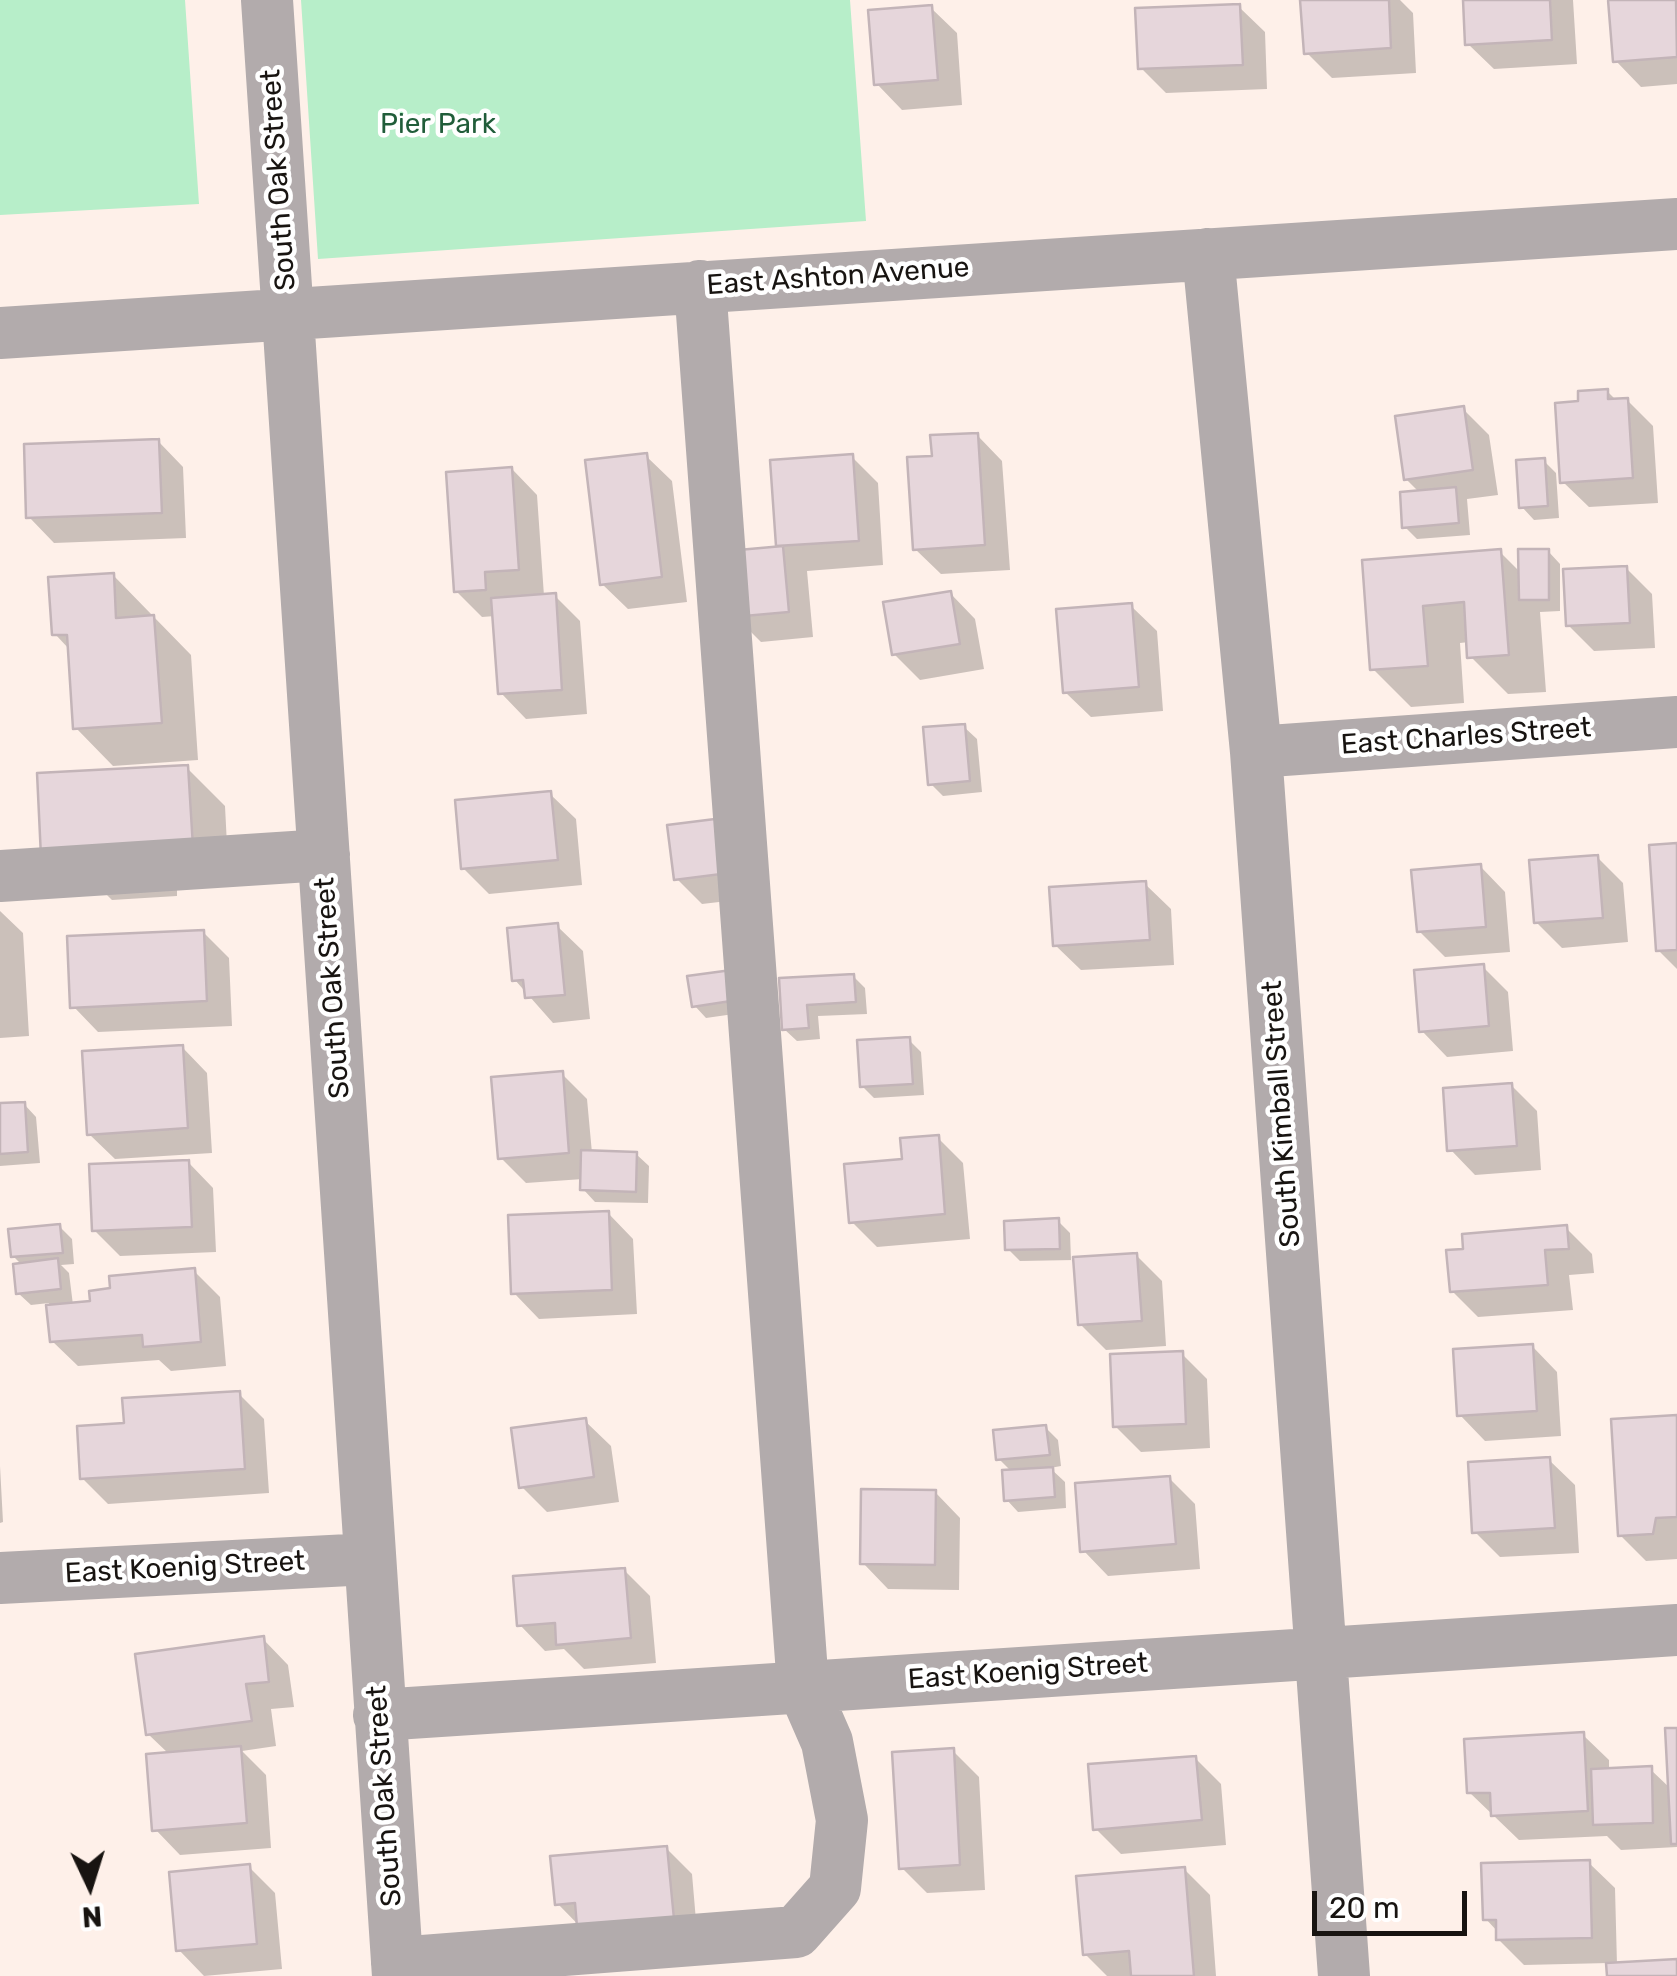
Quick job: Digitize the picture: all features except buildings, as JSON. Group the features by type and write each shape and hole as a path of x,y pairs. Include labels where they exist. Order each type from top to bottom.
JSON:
{"street":[{"name":"South Oak Street","path":"267,0 397,1969"},
{"name":"East Ashton Avenue","path":"0,332 1677,224"},
{"name":"South Kimball Street","path":"1208,254 1256,752 1344,1976"},
{"path":"397,1969 796,1932 836,1888 842,1820 826,1742 803,1687 700,286"},
{"name":"East Charles Street","path":"1256,752 1677,722"},
{"path":"0,876 324,856"},
{"name":"East Koenig Street","path":"0,1578 369,1559"},
{"name":"East Koenig Street","path":"380,1715 1677,1630"}],"green space":[{"path":"0,0 185,0 199,204 0,215"},
{"name":"Pier Park","path":"301,0 850,0 866,221 318,259"}]}
